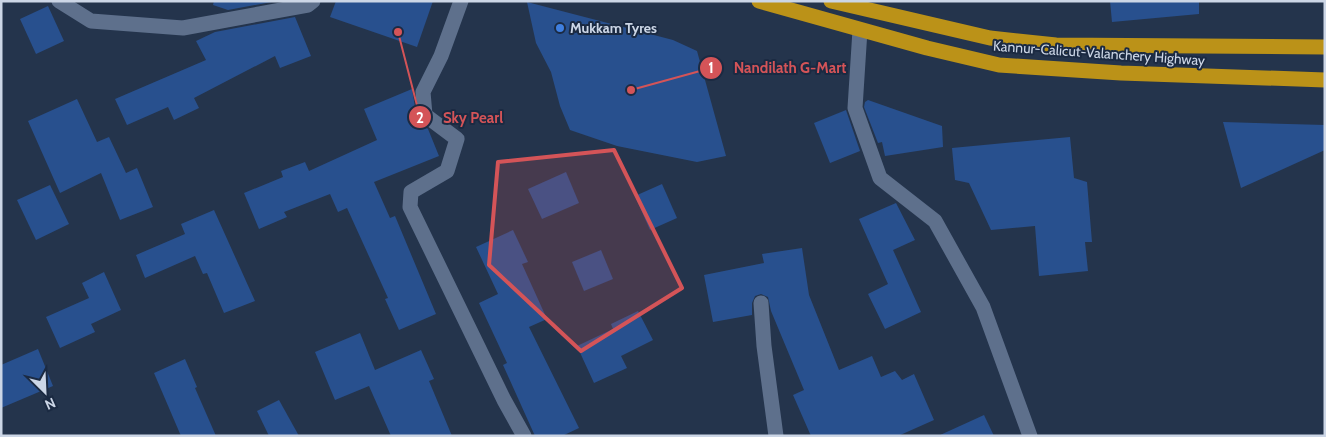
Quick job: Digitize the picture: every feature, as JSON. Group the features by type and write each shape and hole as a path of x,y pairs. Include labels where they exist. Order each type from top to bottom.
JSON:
{"highway":[{"name":"Kannur-Calicut-Valanchery Highway","path":"759,1 860,30 999,65 1121,74 1325,80"},
{"name":"Kannur-Calicut-Valanchery Highway","path":"831,1 990,38 1056,45 1325,47"}],"street":[{"path":"59,1 91,21 183,28 308,5 314,1"},
{"path":"461,1 441,56 423,92 425,115 457,139 447,170 411,192 410,207 431,253 524,436"},
{"path":"860,30 855,108 880,178 936,221 983,307 1030,436"},
{"path":"761,303 764,346 776,436"}],"highlighted area":[{"path":"614,150 682,288 581,351 489,265 498,162"}],"building":[{"path":"214,1 277,1 228,10 213,5"},
{"path":"336,1 433,1 417,47 330,17"},
{"path":"1110,1 1199,1 1199,14 1112,22"},
{"path":"527,2 673,40 697,51 726,156 697,162 617,146 570,130 560,106 551,72 536,43"},
{"path":"48,6 64,41 36,54 20,19"},
{"path":"295,17 311,56 280,68 275,56 194,98 199,108 174,120 168,107 127,125 115,99 206,60 196,41 215,32"},
{"path":"412,89 417,119 428,129 439,156 374,182 390,218 395,216 436,314 399,330 385,299 388,298 347,208 338,212 330,194 284,212 287,217 259,229 244,193 283,177 281,171 305,162 309,171 377,140 364,109"},
{"path":"77,99 97,142 109,137 126,173 137,168 153,207 120,220 101,173 60,193 28,121"},
{"path":"868,100 942,126 943,147 885,156 882,142 878,143 864,107 865,102"},
{"path":"846,110 860,151 830,163 814,123"},
{"path":"1223,122 1325,125 1325,150 1241,188"},
{"path":"1070,137 1074,178 1087,182 1092,242 1085,242 1088,271 1039,276 1035,226 991,230 969,183 955,180 952,148"},
{"path":"566,172 579,203 542,219 528,189"},
{"path":"662,184 677,218 650,230 635,196"},
{"path":"50,185 69,224 36,240 17,200"},
{"path":"896,203 915,240 893,250 921,312 885,329 868,294 888,284 859,219"},
{"path":"214,210 255,301 224,313 207,273 203,274 195,256 145,278 136,255 185,234 181,224"},
{"path":"513,230 528,262 522,264 547,319 529,327 579,428 562,436 535,436 503,365 507,363 479,303 498,294 476,247"},
{"path":"802,248 809,295 839,370 872,356 881,377 895,371 902,380 914,374 934,420 898,436 811,436 793,395 804,390 771,311 768,297 761,294 755,296 752,303 752,315 713,322 704,275 764,263 762,254"},
{"path":"601,250 613,279 584,291 572,262"},
{"path":"104,272 121,310 91,324 95,332 60,348 46,317 89,298 82,283"},
{"path":"638,311 653,340 621,356 627,368 594,383 577,346 613,329 611,324"},
{"path":"360,333 375,370 421,350 434,379 429,381 452,436 391,436 369,386 335,400 315,352"},
{"path":"38,349 53,386 1,408 1,365"},
{"path":"185,359 197,387 195,388 216,436 181,436 154,373"},
{"path":"279,400 299,436 269,436 257,411"},
{"path":"984,415 994,436 938,436"}],"place":[{"name":"Mukkam Tyres","path":"560,28"},
{"name":"Sky Pearl","path":"398,32"},
{"name":"Nandilath G-Mart","path":"631,90"}]}
